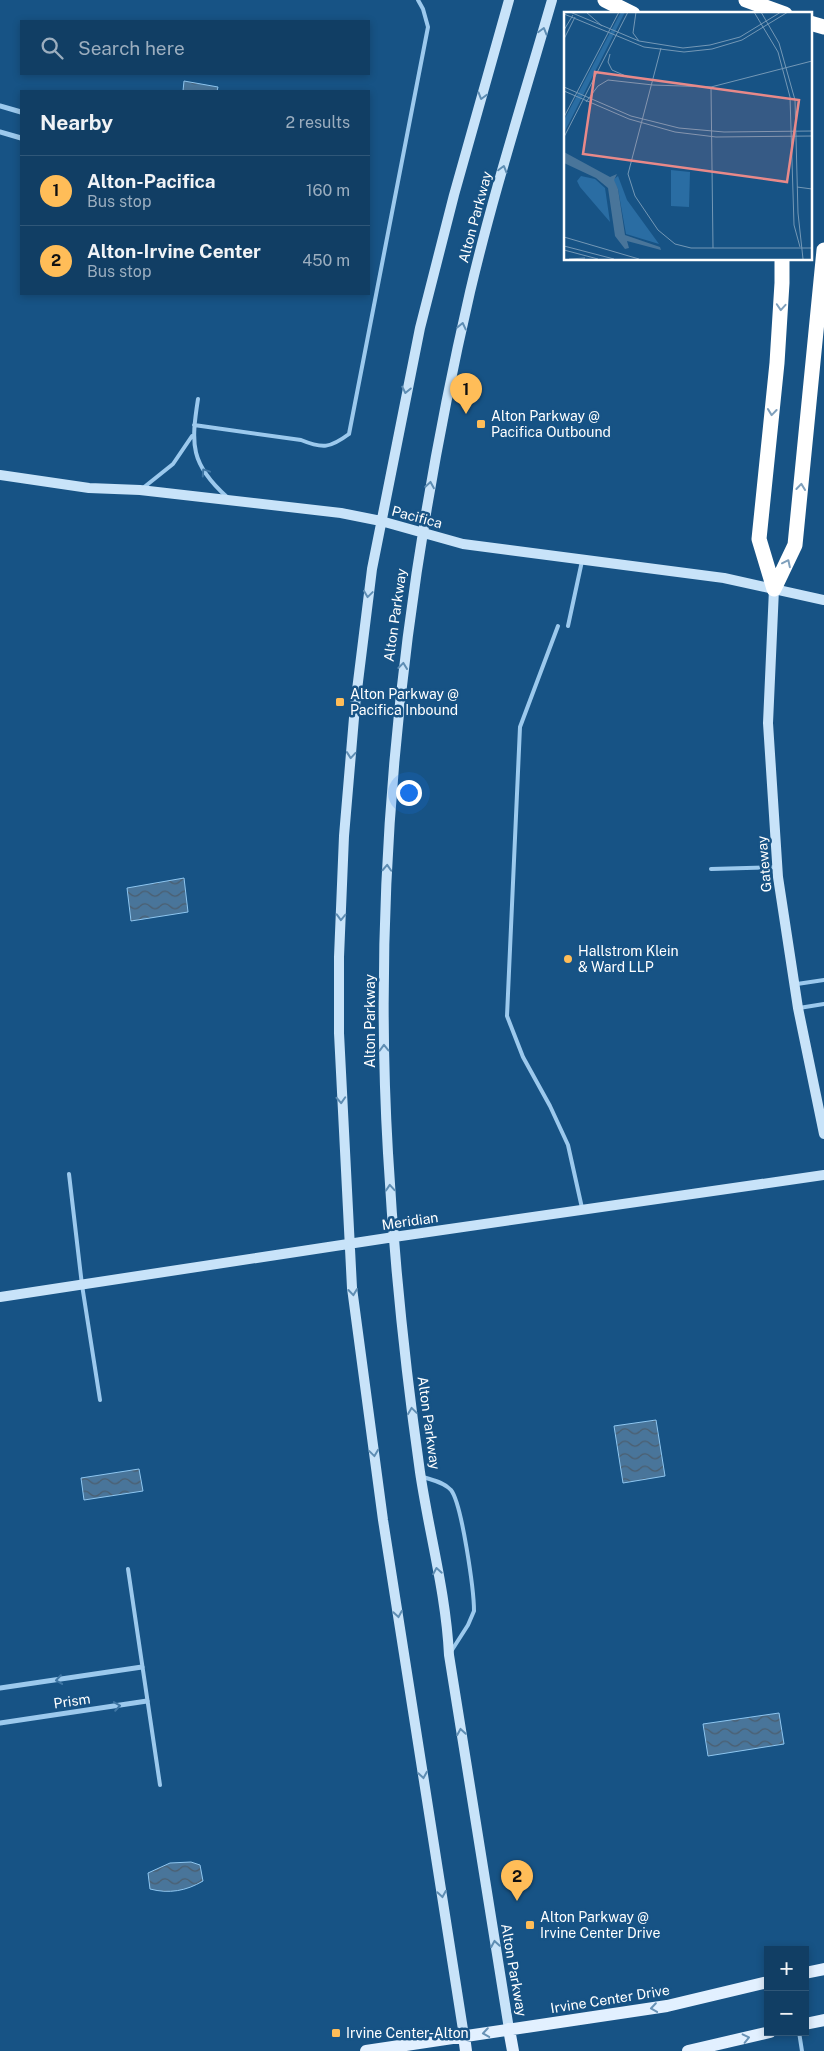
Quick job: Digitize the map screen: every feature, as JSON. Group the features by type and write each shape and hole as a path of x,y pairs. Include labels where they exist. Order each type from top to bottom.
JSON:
{"highway":[{"path":"604,0 628,12"},
{"path":"746,0 779,12"},
{"path":"812,24 824,28"},
{"path":"774,589 795,545 824,250"},
{"path":"774,589 759,539 777,363 782,260"}],"main road":[{"name":"Alton Parkway","path":"466,2051 366,1398 352,1288 338,1033 342,879 358,673 370,577 420,328 454,195 509,0"},
{"name":"Alton Parkway","path":"513,2051 449,1655 448,1629 421,1476 405,1364 385,1097 386,887 399,697 413,584 440,430 471,287 552,0"},
{"name":"Pacifica","path":"0,475 89,488 140,490 341,513 381,521 463,544 724,578 824,600"},
{"name":"Gateway","path":"774,589 768,724 777,867 798,1008 824,1134"},
{"name":"Meridian","path":"0,1297 394,1237 824,1175"},
{"path":"809,1972 824,1969"},
{"name":"Irvine Center Drive","path":"366,2051 667,2006 764,1983"},
{"path":"809,2023 824,2020"},
{"path":"688,2051 764,2033"}],"street":[{"path":"0,106 20,112"},
{"path":"0,132 20,138"},
{"name":"Prism","path":"0,1688 142,1667"},
{"name":"Prism","path":"0,1723 147,1701"}],"lane":[{"path":"194,425 301,440 317,447 334,445 349,434 428,28 418,0"},
{"path":"198,399 192,436 198,461 214,486 230,500"},
{"path":"140,490 172,464 192,436"},
{"path":"568,626 582,561"},
{"path":"558,626 520,727 507,1016 523,1057 550,1106 568,1145 582,1210"},
{"path":"710,869 777,867"},
{"path":"795,984 824,980"},
{"path":"798,1008 824,1004"},
{"path":"69,1174 82,1284 100,1400"},
{"path":"421,1476 446,1485 452,1492 457,1504 464,1540 474,1611 468,1625 449,1655"},
{"path":"128,1569 160,1785"},
{"path":"800,2036 802,2051"}],"water":[{"path":"184,81 218,87 217,90 183,90"},
{"path":"184,878 188,912 131,921 127,888"},
{"path":"656,1420 665,1476 623,1483 614,1426"},
{"path":"139,1469 143,1491 84,1500 81,1478"},
{"path":"779,1713 784,1744 708,1756 703,1724"},
{"path":"191,1862 200,1865 203,1881 177,1891 150,1889 148,1873 170,1863"}],"place":[{"name":"Alton-Pacifica","path":"466,414"},
{"name":"Alton Parkway @ Pacifica Outbound","path":"481,424"},
{"name":"Alton Parkway @ Pacifica Inbound","path":"340,702"},
{"name":"Hallstrom Klein & Ward LLP","path":"568,959"},
{"name":"Alton-Irvine Center","path":"517,1901"},
{"name":"Alton Parkway @ Irvine Center Drive","path":"530,1925"},
{"name":"Irvine Center-Alton","path":"336,2033"}]}
